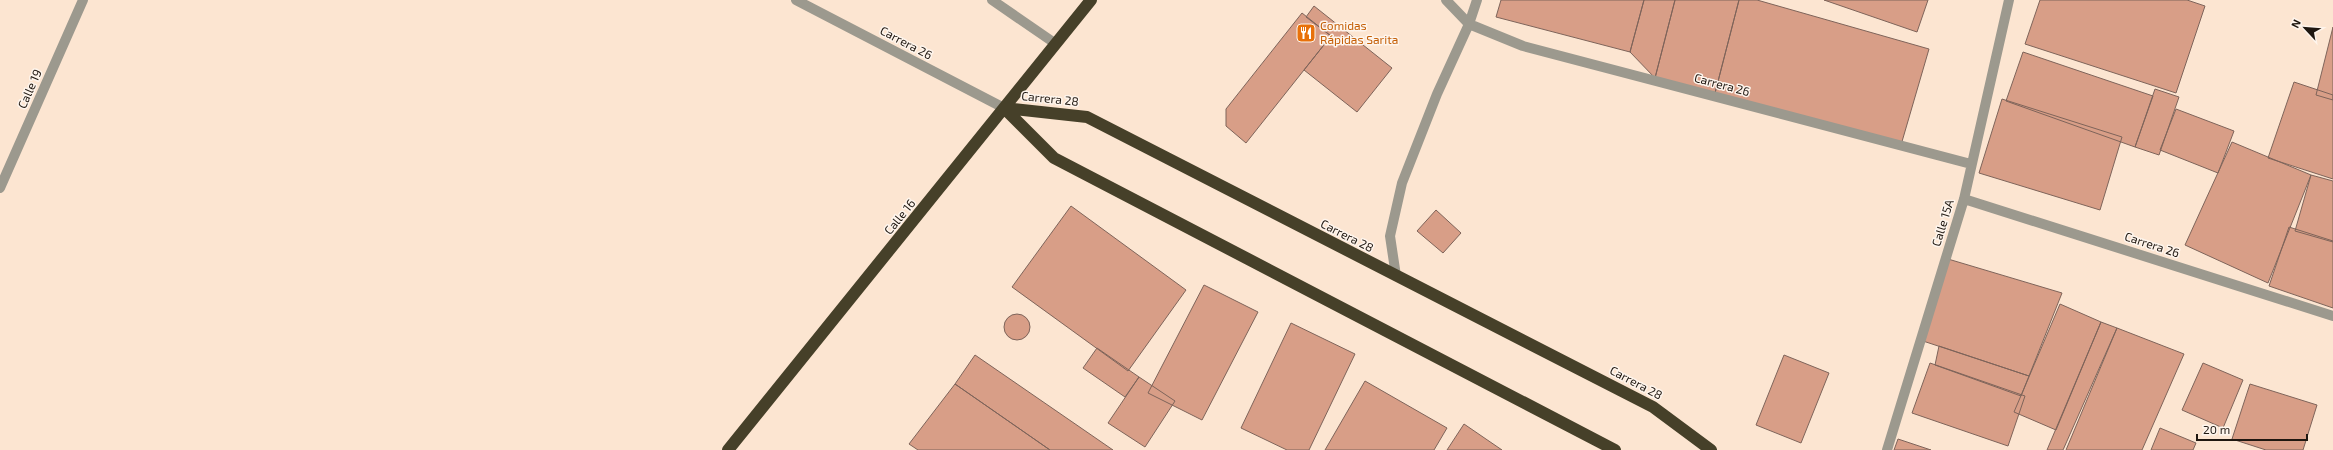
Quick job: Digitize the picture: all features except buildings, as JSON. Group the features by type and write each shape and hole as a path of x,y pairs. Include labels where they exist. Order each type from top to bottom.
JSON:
{"highway":[{"name":"Calle 16","path":"728,450 1091,0"},
{"name":"Carrera 28","path":"1004,108 1086,117 1653,406 1712,450"},
{"name":"Carrera 28","path":"1004,108 1054,158 1615,450"}],"street":[{"name":"Calle 19","path":"0,188 83,0"},
{"name":"Carrera 26","path":"796,0 1004,108"},
{"path":"992,0 1056,44"},
{"path":"1446,0 1469,24"},
{"path":"1396,276 1390,236 1402,183 1437,94 1469,24 1477,0"},
{"name":"Calle 15A","path":"1887,450 1964,199 2008,0"},
{"name":"Carrera 26","path":"1469,24 1522,46 1971,164"},
{"name":"Carrera 26","path":"1964,199 2333,316"}],"place":[{"name":"Comidas Rápidas Sarita","path":"1306,33"}]}
